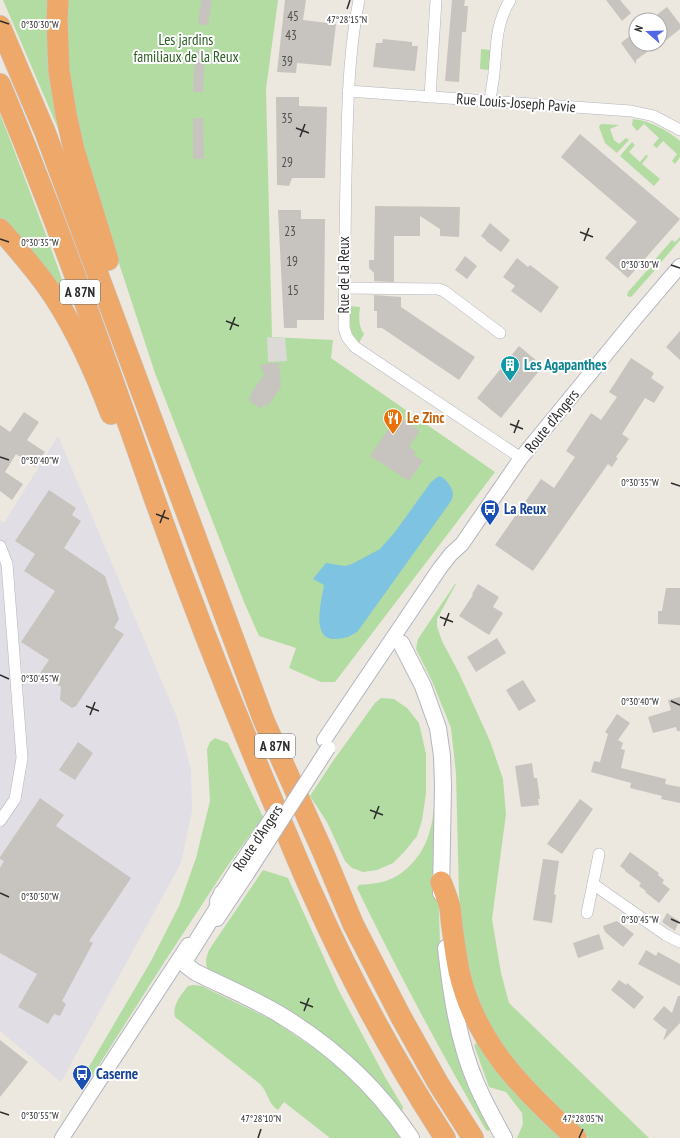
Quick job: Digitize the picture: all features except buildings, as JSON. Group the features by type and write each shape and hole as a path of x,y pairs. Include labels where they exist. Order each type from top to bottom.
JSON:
{"highway":[{"path":"58,0 58,71 66,114 85,186 118,291 121,335"},
{"name":"A 87N","path":"0,26 45,132 264,721 323,852 352,924 438,1083 473,1138"},
{"name":"A 87N","path":"0,84 24,141 121,401 156,502 240,726 313,896 343,959 376,1022 420,1100 445,1138"},
{"path":"0,229 28,261 55,298 83,350 107,403 133,472 156,502"},
{"path":"441,882 450,908 459,972 469,1006 488,1042 506,1068 542,1107 576,1138"},
{"path":"420,1100 424,1128 430,1138"}],"main road":[{"path":"401,643 423,686 438,728 442,756 443,786 441,910 449,975 463,1045 476,1082 489,1112 504,1138"},
{"path":"222,893 217,909 185,960 186,964 195,972 278,1014 326,1046 378,1095 411,1138"}],"street":[{"name":"Rue de la Reux","path":"359,0 348,91 344,328 347,337 355,347 521,458"},
{"path":"430,97 436,0"},
{"path":"490,101 494,73 496,40 501,17 510,0"},
{"name":"Rue Louis-Joseph Pavie","path":"348,91 631,111 654,116 680,130"},
{"name":"Route d’Angers","path":"137,1030 186,964 244,869 440,568 451,554 462,544 521,458 680,266"},
{"path":"345,288 438,289 444,291 500,333"},
{"name":"Route d’Angers","path":"326,744 366,696 449,572 462,544"},
{"path":"0,546 7,564 22,758 15,799 0,821"},
{"path":"587,913 599,854"},
{"name":"Route d’Angers","path":"62,1138 137,1030 222,893 244,869"},
{"path":"593,884 666,935 680,942"},
{"name":"Route d’Angers","path":"70,1138 123,1051"}],"shaded area":[{"path":"267,337 285,338 287,361 268,362"},
{"path":"58,436 178,720 191,770 192,811 181,863 61,1082 0,1031 0,520 4,523"}],"green space":[{"path":"3,0 52,0 60,133"},
{"name":"Les jardins familiaux de la Reux","path":"68,0 278,0 266,89 272,337 333,340 331,358 495,472 335,682 321,682 289,668 296,648 259,636 244,602 155,373 94,187 67,75"},
{"path":"481,49 491,50 489,70 480,69"},
{"path":"0,114 59,270 69,305 0,219"},
{"path":"633,119 658,127 670,133 680,141 680,157 675,164 672,161 677,154 663,141 657,148 653,145 659,138 644,124 637,131 632,125"},
{"path":"601,124 619,125 610,129 614,140 619,144 626,138 629,140 617,153 605,143 599,127"},
{"path":"632,142 635,145 629,152 640,162 646,155 648,156 642,164 660,179 654,186 620,156"},
{"path":"680,237 680,240 657,267 652,263 672,240 675,242"},
{"path":"650,267 655,270 632,296 627,296 628,292"},
{"path":"350,306 360,307 359,318 364,334 359,343 351,331"},
{"path":"455,584 437,619 437,626 442,641 459,673 490,741 503,779 506,814 492,919 501,973 509,1003 649,1138 588,1138 545,1097 506,1052 488,1022 474,988 464,946 459,895 456,773 451,728 432,681 416,649 418,639"},
{"path":"381,698 394,699 407,708 419,723 426,754 426,794 422,820 417,836 405,851 393,863 377,870 363,872 352,868 345,861 327,822 310,796 375,703"},
{"path":"215,738 228,743 263,817 226,868 90,1079 78,1087 151,961 179,906 196,858 210,801 207,749 210,742"},
{"path":"435,802 440,943 451,1014 491,1126 490,1130 488,1131 469,1100 403,980 357,888 359,885 377,883 391,879 401,873 412,863 422,850 428,837"},
{"path":"263,870 288,878 339,991 385,1077 403,1107 401,1115 383,1094 209,971 206,965 206,960 209,950"},
{"path":"188,986 202,986 274,1021 315,1049 359,1085 379,1107 400,1138 330,1138 284,1102 278,1110 272,1105 260,1084 175,1017 174,1013 178,1000"},
{"path":"477,1043 567,1138 517,1138 523,1124 522,1113 506,1092 489,1087 474,1045"}],"water":[{"path":"439,476 447,481 452,489 452,500 358,631 350,636 342,638 327,638 322,633 319,618 324,585 313,579 326,563 345,566 352,564 380,549 395,532 431,482"}],"place":[{"name":"Les Agapanthes","path":"510,382"},
{"name":"Le Zinc","path":"393,435"},
{"name":"La Reux","path":"490,526"},
{"name":"Caserne","path":"82,1091"}]}
